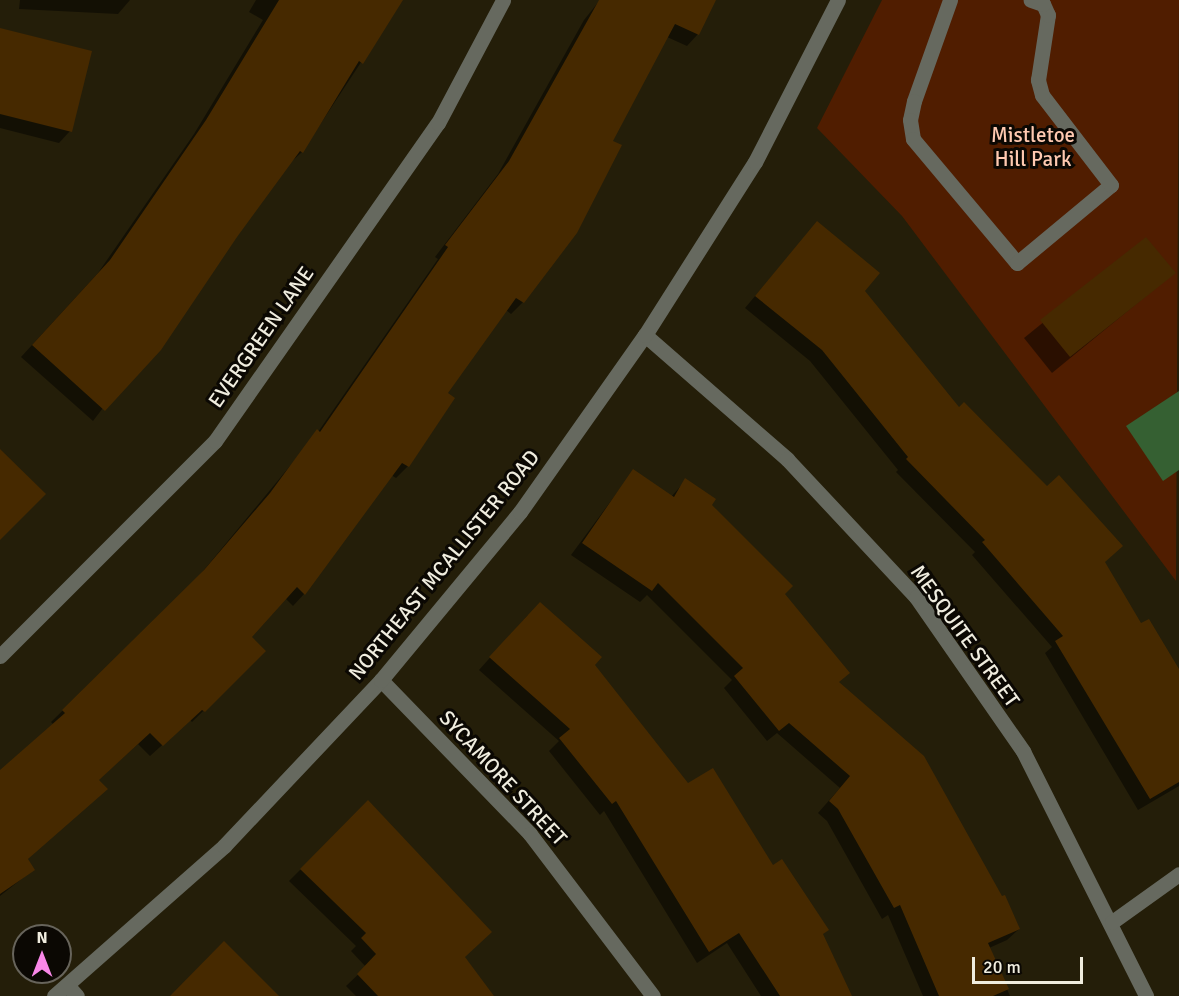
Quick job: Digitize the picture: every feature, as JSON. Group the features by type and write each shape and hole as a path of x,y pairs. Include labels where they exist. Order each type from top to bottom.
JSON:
{"street":[{"name":"EVERGREEN LANE","path":"0,657 215,441 438,123 503,0"},
{"name":"NORTHEAST MCALLISTER ROAD","path":"54,996 72,991 224,846 381,680 520,512 645,335 755,162 837,0"},
{"path":"950,0 914,101 909,120 913,139 1017,263 1111,184 1042,95 1038,80 1048,15 1043,4 1031,0"},
{"name":"MESQUITE STREET","path":"645,335 787,459 916,597 1023,751 1112,922 1146,996"},
{"name":"SYCAMORE STREET","path":"381,680 530,834 653,996"},
{"path":"1112,922 1179,874"}],"green space":[{"name":"Mistletoe Hill Park","path":"882,0 1179,0 1176,581 902,216 817,128"}],"shaded area":[{"path":"1179,391 1179,470 1163,481 1126,426"}],"building":[{"path":"279,0 403,0 363,64 359,61 303,153 300,151 237,237 161,350 105,411 32,345 110,260 206,120"},
{"path":"599,0 716,0 699,35 675,24 613,141 622,145 577,233 524,303 516,298 448,393 455,398 409,467 402,463 305,595 297,587 252,637 266,651 205,712 202,710 163,746 150,733 99,780 108,789 28,859 35,870 0,894 0,770 65,713 62,710 204,570 270,493 317,429 320,432 448,247 445,245 509,161"},
{"path":"0,28 92,51 72,132 0,114"},
{"path":"817,221 880,273 865,291 959,407 964,402 1047,486 1059,475 1123,546 1105,562 1141,623 1149,619 1179,669 1179,782 1150,799 1055,641 1063,636 982,542 985,540 906,459 908,457 822,350 755,296"},
{"path":"1146,237 1176,273 1070,357 1040,320"},
{"path":"0,449 46,494 0,540"},
{"path":"633,469 674,497 685,478 716,499 712,505 793,586 785,594 850,673 839,682 924,756 1002,896 1005,895 1020,929 988,943 1009,989 993,996 939,996 900,905 894,908 838,809 829,801 850,776 789,723 779,731 734,676 743,668 658,583 652,591 582,543"},
{"path":"540,602 602,657 595,665 688,783 713,768 773,865 782,859 829,930 823,934 852,996 780,996 739,933 709,952 616,801 612,804 559,738 570,729 489,657"},
{"path":"368,800 492,932 465,957 494,996 378,996 357,974 376,954 361,938 366,933 300,869"},
{"path":"224,941 279,996 170,996"}]}
